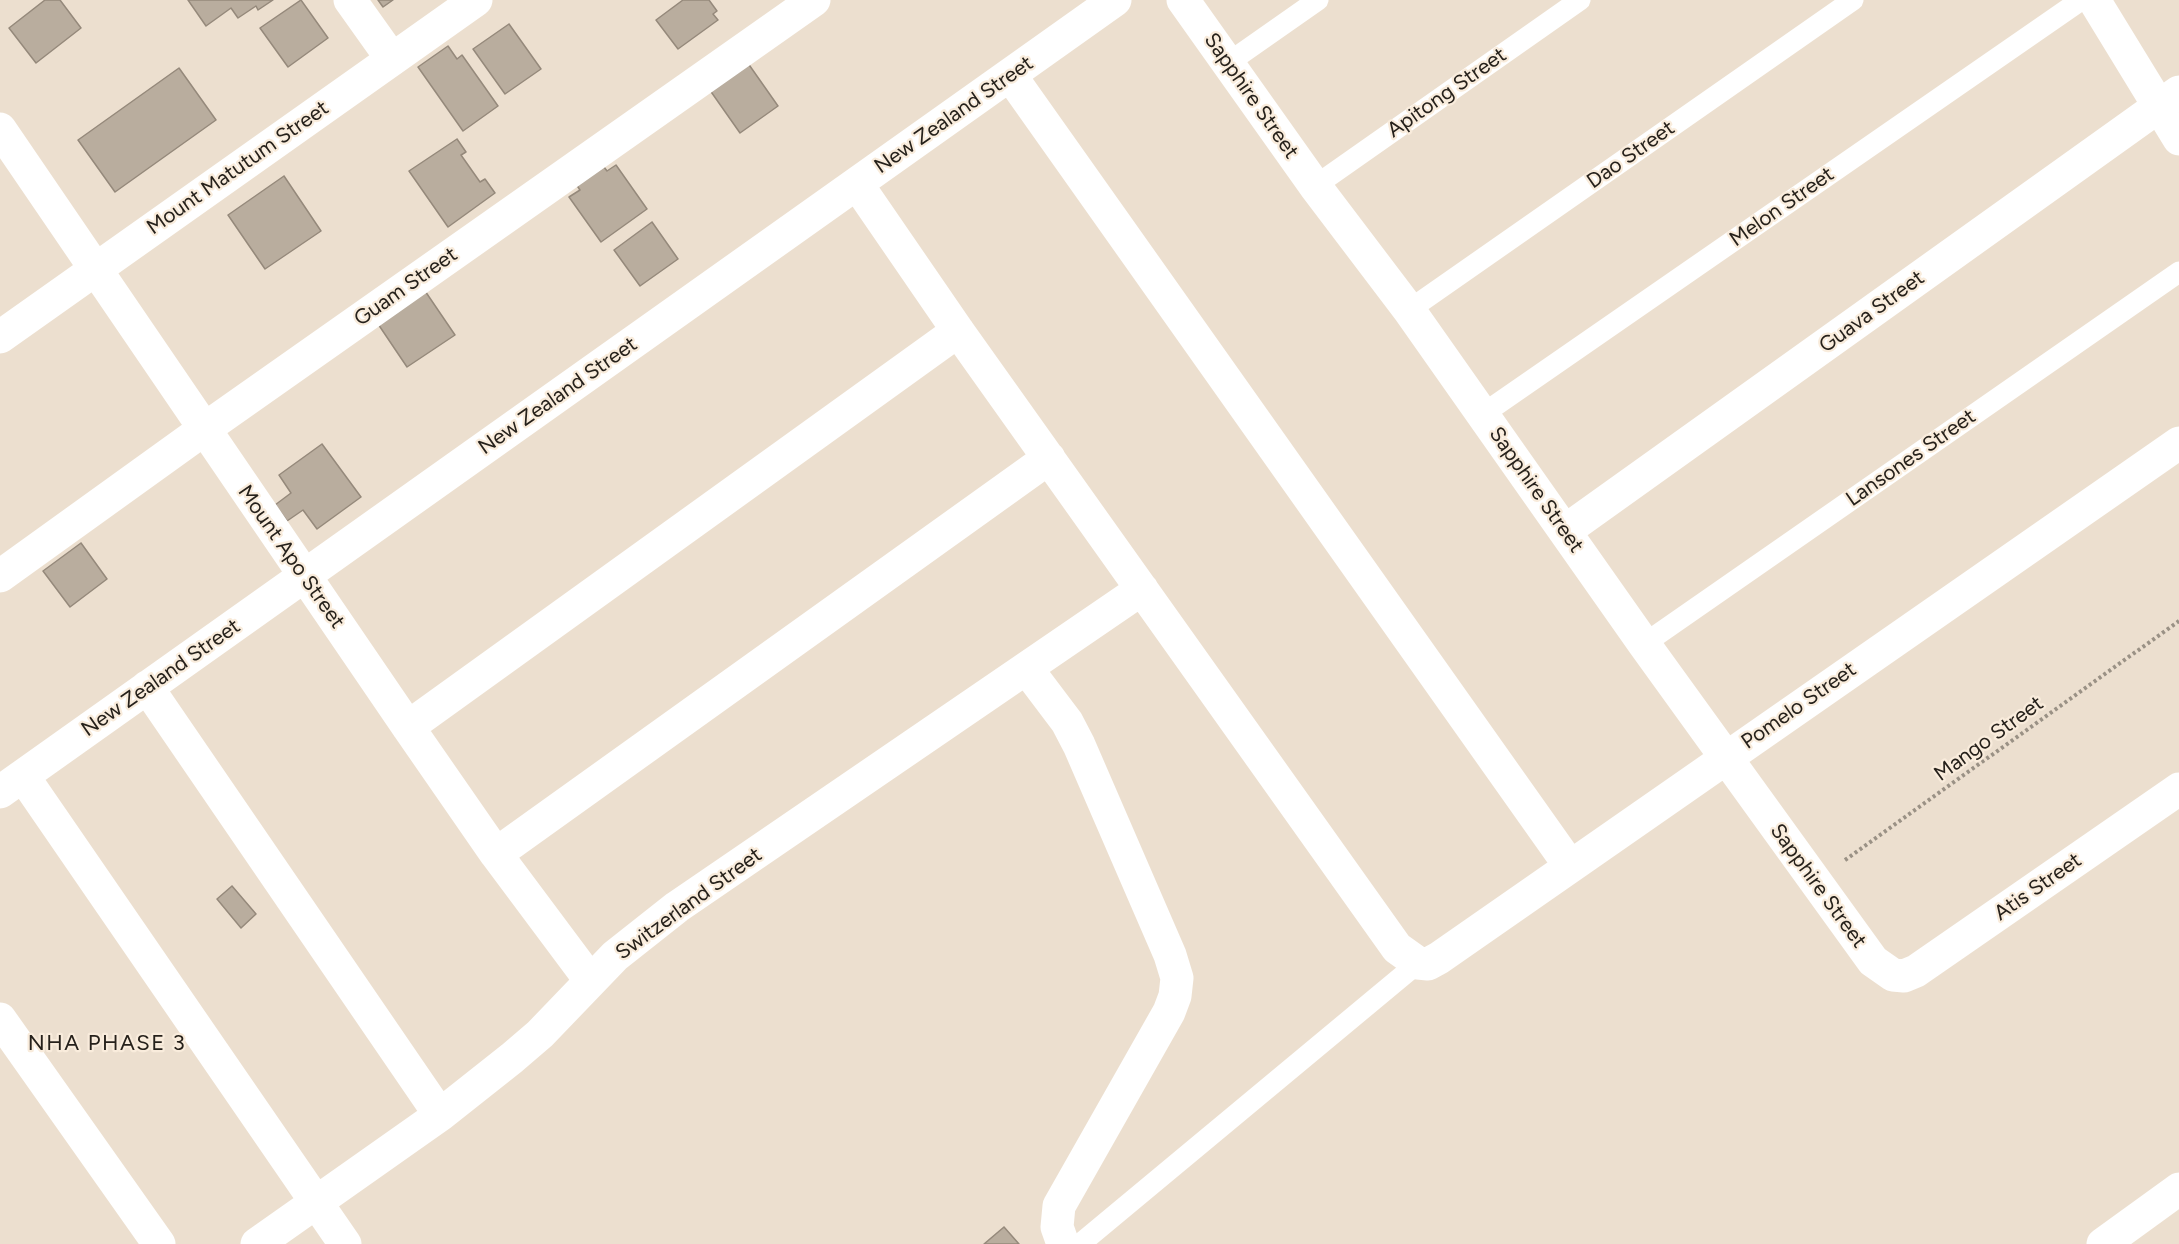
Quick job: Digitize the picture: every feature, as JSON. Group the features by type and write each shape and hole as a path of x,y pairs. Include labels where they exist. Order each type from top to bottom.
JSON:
{"street":[{"path":"350,0 392,60"},
{"name":"Mount Matutum Street","path":"0,337 476,0"},
{"name":"Guam Street","path":"0,576 203,430 814,0"},
{"name":"New Zealand Street","path":"12,784 1115,0"},
{"name":"Sapphire Street","path":"1183,0 1315,186 1484,414 1644,644 1815,882 1873,961 1893,975"},
{"path":"2094,0 2169,99 2179,138"},
{"path":"1010,75 1570,866"},
{"name":"Guava Street","path":"1565,531 2169,99"},
{"name":"Mount Apo Street","path":"0,129 203,430 496,854 590,980"},
{"path":"857,184 958,331 1397,948 1418,963"},
{"path":"408,727 958,331"},
{"name":"Pomelo Street","path":"1418,963 1428,964 1439,958 2179,443"},
{"path":"496,854 1049,458"},
{"name":"Switzerland Street","path":"256,1244 440,1115 540,1034 590,980 642,933 677,907 1142,589"},
{"path":"1028,669 1066,722 1079,745 1170,955 1177,978 1175,996 1169,1012 1059,1206 1057,1227 1063,1244"},
{"path":"147,687 440,1115"},
{"path":"12,784 345,1244"},
{"name":"Atis Street","path":"1893,975 1904,976 1916,971 2179,789"},
{"path":"0,1019 159,1244"},
{"path":"2103,1244 2179,1189"}],"lane":[{"path":"1228,63 1318,0"},
{"name":"Apitong Street","path":"1315,186 1580,0"},
{"name":"Dao Street","path":"1409,310 1853,0"},
{"name":"Melon Street","path":"1484,414 2081,0"},
{"name":"Lansones Street","path":"1644,644 2179,272"},
{"path":"1080,1244 1418,963"}],"path":[{"name":"Mango Street","path":"1815,882 2179,621"}],"building":[{"path":"45,0 60,0 81,28 36,63 9,28"},
{"path":"188,0 273,0 258,10 256,6 238,18 231,8 206,26"},
{"path":"301,0 328,38 288,67 260,28"},
{"path":"378,0 393,0 383,7"},
{"path":"683,0 709,0 717,11 713,14 718,20 678,49 656,20"},
{"path":"509,24 541,69 505,94 473,49"},
{"path":"448,46 457,59 462,55 498,106 463,131 418,67"},
{"path":"745,59 778,106 740,133 707,86"},
{"path":"179,68 216,120 115,192 78,140"},
{"path":"457,139 466,152 461,155 480,182 485,179 495,193 448,227 409,171"},
{"path":"598,159 607,171 616,165 647,209 601,242 569,197 580,190 572,178"},
{"path":"284,176 321,231 265,269 228,215"},
{"path":"652,222 678,259 640,286 614,250"},
{"path":"421,285 455,335 407,367 374,318"},
{"path":"322,444 361,497 317,529 303,510 287,521 275,505 291,493 279,475"},
{"path":"81,543 107,579 70,607 43,571"},
{"path":"232,886 256,914 241,928 217,899"},
{"path":"1004,1227 1019,1244 984,1244"}],"district":[{"name":"NHA PHASE 3","path":"107,1044"}]}
